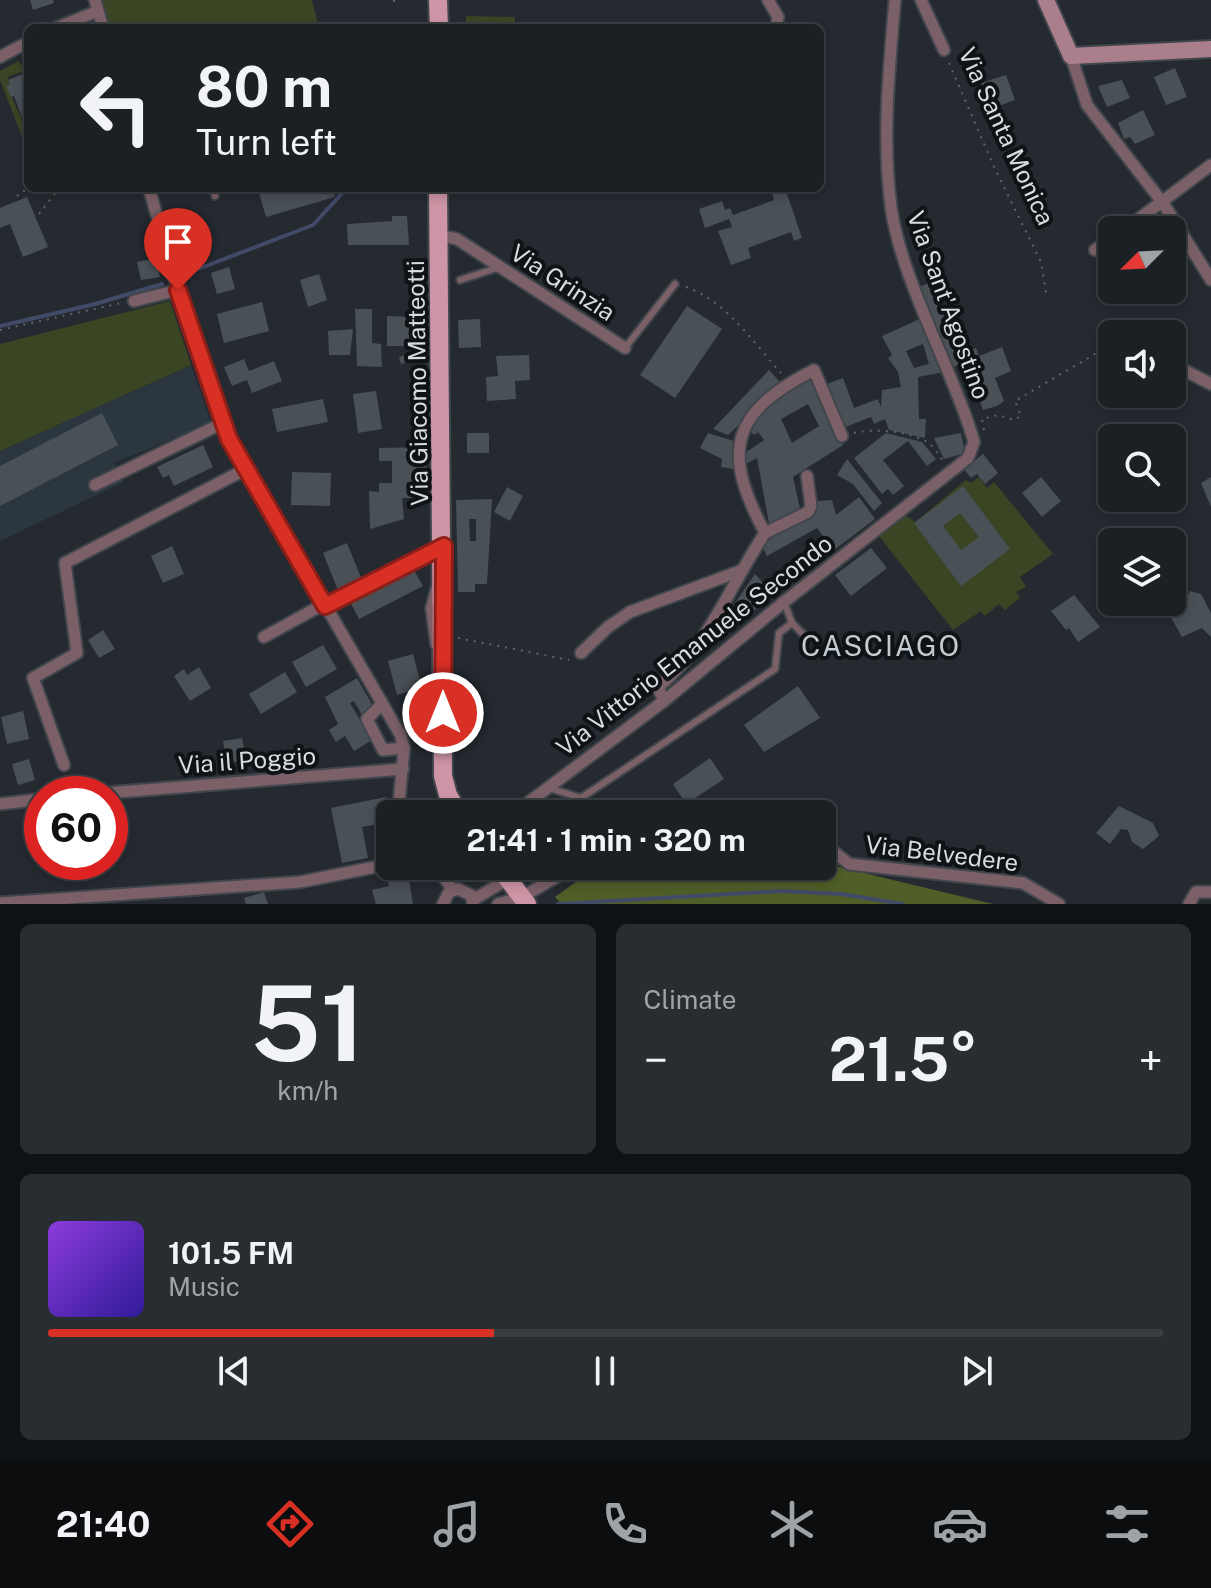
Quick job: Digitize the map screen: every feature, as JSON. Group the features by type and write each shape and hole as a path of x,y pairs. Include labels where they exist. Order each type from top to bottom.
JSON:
{"main road":[{"path":"438,0 439,24"},
{"name":"Via Giacomo Matteotti","path":"438,192 444,546 443,776 451,800"},
{"path":"509,880 524,901"}],"street":[{"path":"768,0 778,17 777,24"},
{"name":"Via Sant'Agostino","path":"895,0 887,95 891,208 902,252 974,442 968,458 903,511"},
{"name":"Via Santa Monica","path":"921,0 944,50"},
{"path":"1046,0 1071,56 1087,105 1163,203 1211,280"},
{"path":"63,24 96,6"},
{"path":"0,57 24,44"},
{"path":"1071,56 1211,49"},
{"path":"1144,216 1211,165"},
{"path":"150,192 178,290 223,423 244,470 382,704 404,748 400,800"},
{"name":"Via Grinzia","path":"438,235 457,239 625,348"},
{"path":"134,301 178,290"},
{"path":"765,533 744,494 737,462 742,432 755,414 790,382 814,370 842,436"},
{"path":"1186,371 1211,384"},
{"path":"95,485 223,423"},
{"path":"64,765 33,678 77,653 65,563 244,470"},
{"path":"664,701 658,687 674,674 717,621 740,571 765,533 808,512 811,506 807,476"},
{"name":"Via Vittorio Emanuele Secondo","path":"530,800 664,701 784,602 903,511"},
{"path":"581,653 608,627 630,612 695,591 740,571"},
{"path":"264,637 324,605"},
{"path":"382,704 367,719 383,750 404,748"},
{"name":"Via il Poggio","path":"128,791 403,769"},
{"path":"0,804 24,801"},
{"name":"Via Belvedere","path":"836,853 849,864 1023,883 1059,904"},
{"path":"0,903 133,899 309,881 376,867"},
{"path":"446,880 453,890"},
{"path":"443,904 445,896 453,890 467,892 473,902 495,880"},
{"path":"498,904 524,901 555,880"},
{"path":"1189,904 1196,892 1211,892"}],"lane":[{"path":"460,280 500,267"},
{"name":"Via Grinzia","path":"625,348 675,284"},
{"path":"324,605 444,546"},
{"path":"784,602 792,623 806,637"},
{"path":"546,787 581,798 762,678 775,669 779,633 792,623"}],"path":[{"name":"Via Santa Monica","path":"944,50 995,169 1041,262 1046,293"},
{"path":"17,196 24,191"},
{"path":"39,214 56,192"},
{"path":"675,284 703,293 729,315 790,382"},
{"path":"0,330 134,301"},
{"path":"969,426 975,424 976,435 985,430 982,419 998,415 1014,420 1021,416 1015,401 1098,352"},
{"path":"842,436 869,429 928,443 952,471"},
{"path":"454,637 569,660 581,653"}],"shaded area":[{"path":"191,365 211,423 114,463 124,482 0,541 0,451"}],"green space":[{"path":"102,0 312,0 318,24 108,24"},
{"path":"466,16 515,17 515,24 466,24"},
{"path":"19,61 24,71 7,77 10,84 7,86 24,125 24,142 0,80 0,71"},
{"path":"170,301 191,365 0,451 0,344"},
{"path":"979,477 987,488 994,482 1053,554 1020,577 1026,587 1016,592 1020,598 1005,610 999,604 985,616 981,611 953,630 875,531 901,512 915,522 966,480 971,483"},
{"path":"836,866 993,904 561,904 555,897 579,880 836,880"}],"building":[{"path":"30,0 53,0 54,3 33,10"},
{"path":"1175,68 1187,97 1166,105 1154,77"},
{"path":"24,73 24,123 14,96 11,97 6,86 10,84 8,80"},
{"path":"1006,75 1015,100 990,109 981,83"},
{"path":"1122,80 1130,98 1107,107 1098,86"},
{"path":"1143,110 1155,135 1135,144 1130,137 1124,139 1118,123"},
{"path":"333,192 335,197 266,217 259,193"},
{"path":"772,192 786,192 802,238 794,241 791,232 748,248 751,258 731,265 718,231 732,227 729,219 705,228 699,209 722,201 725,210 730,208 733,215 774,200"},
{"path":"27,197 48,247 23,257 10,224 0,228 0,208"},
{"path":"392,216 407,216 409,245 348,245 347,224 392,221"},
{"path":"197,231 205,257 181,264 173,238"},
{"path":"156,258 160,277 141,280 137,262"},
{"path":"229,267 235,289 217,294 211,273"},
{"path":"319,274 327,300 308,307 300,280"},
{"path":"936,279 945,296 940,298 948,326 955,323 963,351 976,348 979,356 1002,347 1011,371 995,378 1004,401 997,406 983,410 975,386 968,389 964,380 971,377 966,365 981,358 950,368 918,288"},
{"path":"262,302 269,331 224,343 217,314"},
{"path":"687,306 722,329 675,398 640,375"},
{"path":"355,309 372,309 372,343 381,344 382,367 357,366"},
{"path":"387,316 411,317 410,346 387,346"},
{"path":"922,318 945,372 918,377 919,419 926,419 925,438 889,430 885,419 874,424 871,417 840,429 824,385 843,378 854,408 878,399 881,407 882,390 901,387 898,372 888,358 892,355 882,336","holes":["923,344 929,364 914,368 906,351"]},
{"path":"480,319 481,347 459,348 458,320"},
{"path":"353,329 350,355 329,355 328,331"},
{"path":"412,342 427,343 427,356 401,364 399,357 414,352"},
{"path":"529,355 530,380 515,381 516,399 487,401 486,377 498,376 496,356"},
{"path":"244,359 249,371 274,361 282,381 252,393 247,380 232,386 224,367"},
{"path":"769,370 782,384 728,435 713,429"},
{"path":"812,377 843,445 793,477 801,513 770,529 757,458 744,465 742,455 764,440 758,432 754,435 747,428 767,404","holes":["808,404 819,426 792,443 781,419"]},
{"path":"376,391 382,429 358,433 353,394"},
{"path":"323,399 328,422 277,432 272,409"},
{"path":"102,413 118,445 0,506 0,466"},
{"path":"467,433 489,433 489,453 467,453"},
{"path":"708,433 737,442 734,469 721,467 722,459 700,448"},
{"path":"886,433 922,442 936,459 927,466 908,441 883,460 904,486 893,495 888,489 882,494 854,458"},
{"path":"961,433 965,453 944,459 934,438"},
{"path":"203,445 213,467 174,486 169,475 163,478 157,467"},
{"path":"426,447 427,498 402,498 404,519 370,529 369,491 379,492 379,483 392,483 392,461 379,461 379,448"},
{"path":"983,454 998,473 985,484 977,474 971,478 964,469"},
{"path":"847,459 882,503 874,511 853,484 837,475"},
{"path":"292,472 331,473 330,506 291,505"},
{"path":"1041,477 1061,501 1042,517 1022,493"},
{"path":"1211,477 1211,507 1201,483"},
{"path":"963,486 1010,549 961,586 914,523","holes":["960,513 979,537 961,550 943,526"]},
{"path":"507,487 523,496 510,521 494,512"},
{"path":"859,497 875,519 834,550 817,528 767,556 762,546 769,537 809,518 815,512 817,501 832,500 836,515"},
{"path":"492,499 487,584 475,584 475,592 458,592 456,500","holes":["469,519 476,519 476,541 470,541"]},
{"path":"347,543 362,580 338,590 323,553"},
{"path":"172,546 184,574 163,583 151,556"},
{"path":"871,548 887,568 851,596 835,575"},
{"path":"411,565 423,586 359,619 348,598"},
{"path":"755,574 773,594 739,623 728,613"},
{"path":"1190,591 1201,594 1211,613 1211,637 1202,628 1182,637 1170,616 1186,616 1186,600"},
{"path":"1074,595 1100,627 1078,642 1069,628 1066,630 1051,611"},
{"path":"103,630 115,649 99,658 88,640"},
{"path":"323,645 337,669 306,687 292,662"},
{"path":"413,654 422,688 397,695 388,661"},
{"path":"199,667 211,688 190,701 174,676 184,669 187,675"},
{"path":"285,672 297,692 261,714 249,694"},
{"path":"357,678 374,708 362,715 354,701 350,703 372,740 354,751 345,736 336,742 329,730 338,724 325,697"},
{"path":"798,686 820,718 764,752 744,725"},
{"path":"23,711 29,739 7,744 1,717"},
{"path":"242,738 246,760 227,763 223,741"},
{"path":"710,758 724,779 692,800 683,800 673,784"},
{"path":"29,759 34,776 24,776 24,783 18,785 12,764"},
{"path":"386,797 386,800 376,800 376,824 362,827 368,858 342,863 331,808"},
{"path":"1119,806 1153,823 1159,836 1143,849 1132,842 1128,830 1121,829 1110,844 1096,833"},
{"path":"387,880 409,880 413,904 376,904 372,890 389,886"},
{"path":"264,892 268,904 246,904 244,898"}],"waterway":[{"path":"185,274 313,225 343,192"},
{"path":"0,326 95,304 162,284"},
{"path":"558,904 782,891 841,894 903,904"}],"district":[{"name":"CASCIAGO","path":"881,645"}],"route":[{"path":"178,290 229,439 244,470 325,606 444,546 443,713"}]}
